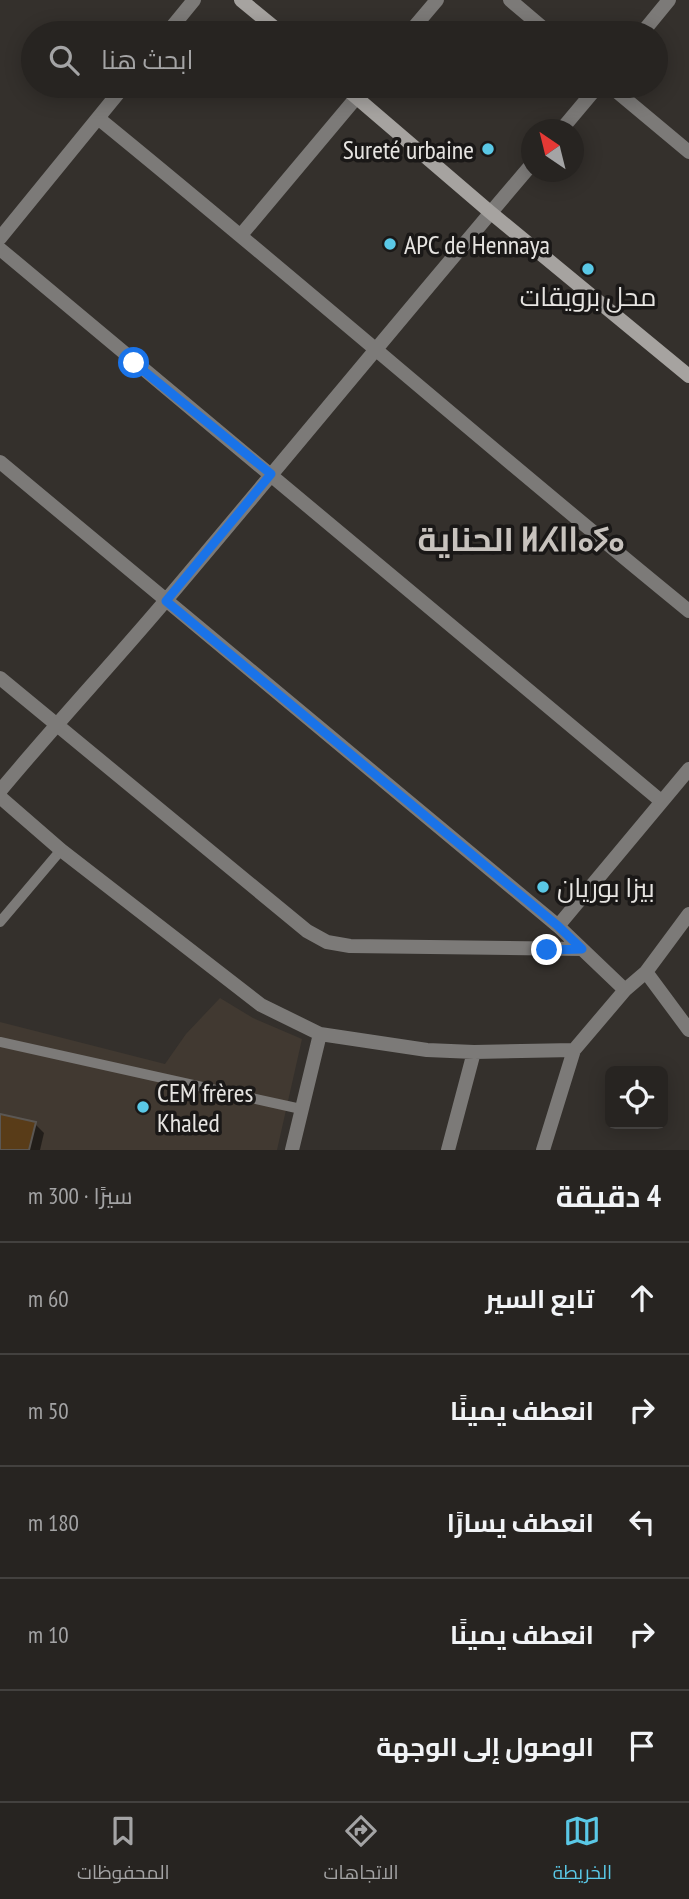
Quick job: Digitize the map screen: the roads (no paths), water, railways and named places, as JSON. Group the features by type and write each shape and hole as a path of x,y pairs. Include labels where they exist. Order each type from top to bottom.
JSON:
{"main road":[{"path":"241,0 266,21"},
{"path":"367,98 490,212 689,376"}],"street":[{"path":"177,21 194,0"},
{"path":"419,21 437,0"},
{"path":"510,0 535,21"},
{"path":"652,21 669,0"},
{"path":"0,237 114,98"},
{"path":"241,235 356,98"},
{"path":"570,119 588,98"},
{"path":"624,98 689,152"},
{"path":"98,118 689,611"},
{"path":"521,175 166,601 56,724 0,794 61,850 261,1004 320,1034 427,1050 574,1050"},
{"path":"0,249 661,801"},
{"path":"0,462 558,926 625,990"},
{"path":"0,678 307,932 327,942 363,946 582,949"},
{"path":"558,926 689,769"},
{"path":"543,1150 574,1050 625,990 646,972 689,914"},
{"path":"646,972 689,1030"},
{"path":"292,1150 320,1034"},
{"path":"448,1150 474,1052"}],"lane":[{"path":"0,922 61,850"},
{"path":"0,1042 301,1110"}],"place":[{"name":"Sureté urbaine","path":"488,149"},
{"name":"APC de Hennaya","path":"390,244"},
{"name":"محل برويقات","path":"588,269"},
{"name":"بيزا بوريان","path":"543,887"},
{"name":"CEM frères Khaled","path":"143,1107"}],"district":[{"name":"الحناية ⵍⵃⵏⵏⴰⵢⴰ","path":"521,538"}]}
